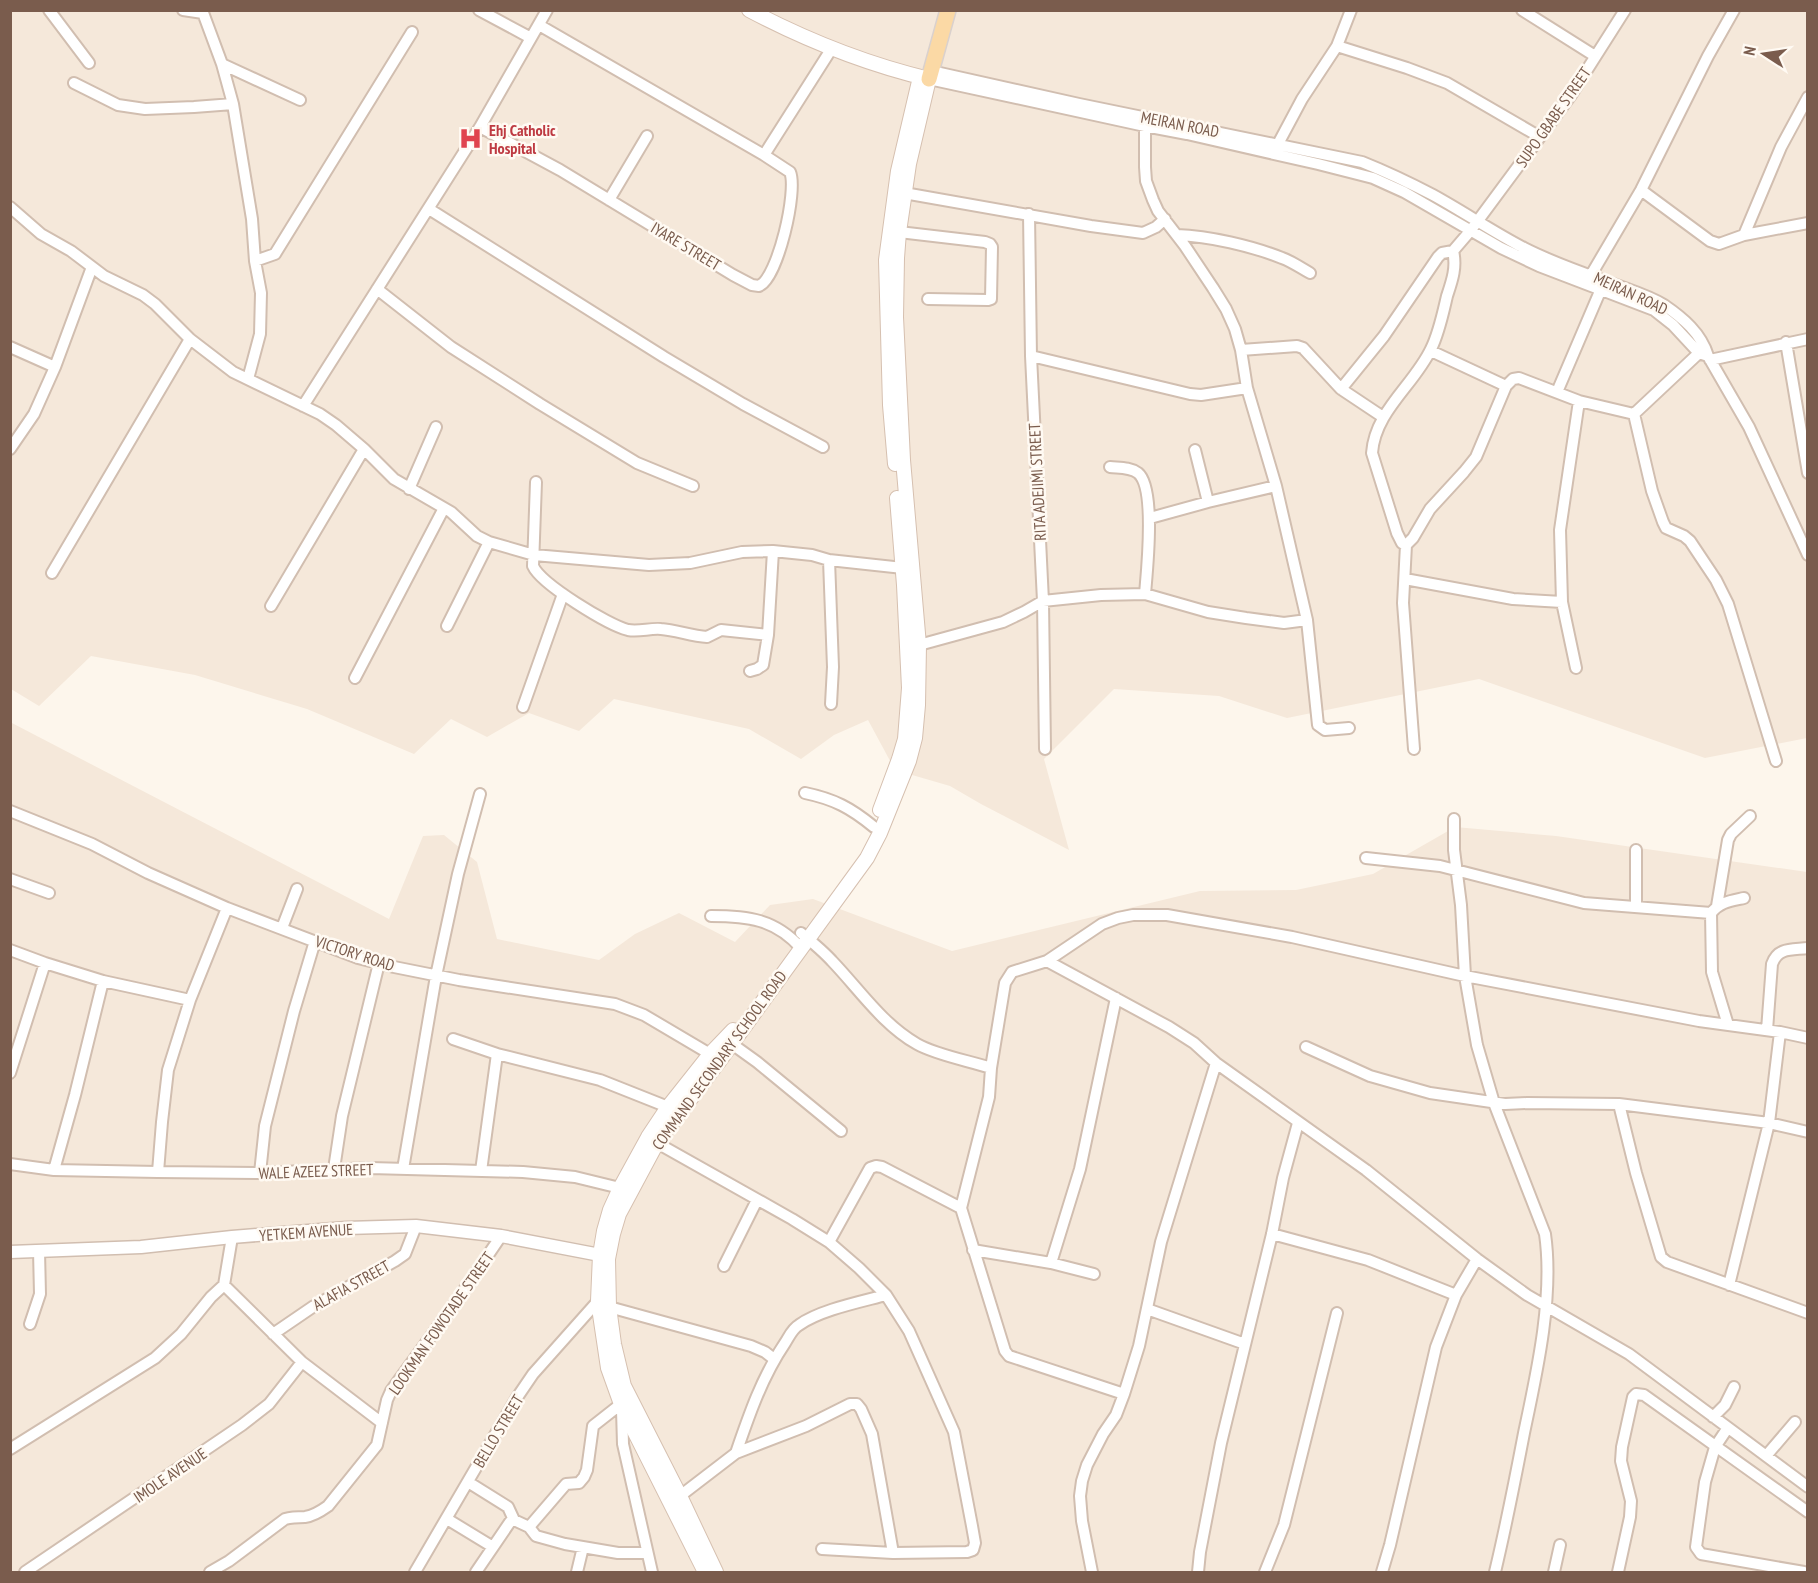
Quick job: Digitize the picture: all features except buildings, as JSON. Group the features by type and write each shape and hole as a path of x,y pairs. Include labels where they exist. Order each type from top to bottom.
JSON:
{"main road":[{"name":"MEIRAN ROAD","path":"749,10 784,29 832,48 925,74"},
{"name":"MEIRAN ROAD","path":"764,10 872,58"},
{"path":"874,833 904,739 909,688 909,584 896,316 899,232 925,74 939,10"},
{"path":"874,833 900,786 915,738 918,705 919,645 909,584 903,568 890,405 885,260 897,171 925,74 948,10"},
{"name":"COMMAND SECONDARY SCHOOL ROAD","path":"716,1572 680,1496 641,1431 622,1405 608,1368 600,1255 604,1231 620,1188 648,1137 668,1107 710,1054 728,1037 801,940 862,856 874,833"},
{"name":"COMMAND SECONDARY SCHOOL ROAD","path":"705,1572 641,1431 624,1386 604,1304 608,1259 619,1214 657,1143 732,1044 801,940"}],"street":[{"path":"50,10 89,63"},
{"path":"183,10 202,12 222,64 232,104 252,219 255,261 261,293 260,334 248,379"},
{"path":"479,10 531,38"},
{"path":"303,406 480,127 547,10"},
{"path":"1278,144 1302,99 1337,46 1351,10"},
{"path":"1522,10 1595,56"},
{"name":"SUPO GBABE STREET","path":"1341,389 1384,336 1438,257 1442,253 1453,251 1540,137 1571,94 1625,10"},
{"path":"1591,275 1641,190 1708,56 1734,10"},
{"path":"539,25 764,155 832,48"},
{"path":"255,261 274,254 412,32"},
{"path":"1337,46 1447,83 1540,137"},
{"path":"222,64 300,100"},
{"name":"MEIRAN ROAD","path":"925,74 1145,126 1296,158 1372,178 1552,261 1662,304 1697,333 1706,348 1706,356"},
{"path":"74,83 118,105 145,109 232,104"},
{"name":"MEIRAN ROAD","path":"988,88 1362,162 1425,191 1474,225 1501,248 1539,266 1654,310 1706,356"},
{"path":"1744,235 1781,147 1808,97"},
{"path":"1145,126 1144,167 1153,200 1226,309 1240,350 1247,388 1276,486 1307,620 1318,725 1325,730 1349,728"},
{"name":"IYARE STREET","path":"480,127 560,170 733,275 752,285 759,286 768,280 783,243 791,198 792,175 764,155"},
{"path":"609,200 646,136"},
{"path":"1641,190 1710,241 1719,244 1744,235 1808,223"},
{"path":"904,193 1143,233 1156,228 1165,219"},
{"path":"10,207 41,234 71,251 104,276 143,295 219,363 320,414 336,425 364,449 386,473 409,489 444,508 477,536 489,542 534,555 649,564 690,563 742,552 773,551 903,568"},
{"path":"429,209 664,357 743,404 823,447"},
{"name":"RITA ADEJIMI STREET","path":"1029,214 1031,356 1043,601 1045,749"},
{"path":"899,232 985,242 992,247 991,299 928,299"},
{"path":"1177,235 1200,236 1262,251 1284,258 1310,273"},
{"path":"1406,545 1402,543 1397,533 1372,453 1374,440 1383,417 1431,351 1454,275 1453,251"},
{"path":"10,449 34,414 55,367 92,267"},
{"path":"377,289 451,347 540,404 637,463 693,486"},
{"path":"1557,392 1601,289"},
{"path":"52,573 190,339"},
{"path":"1634,414 1706,356 1808,339"},
{"path":"1786,342 1808,474"},
{"path":"1240,350 1297,346 1303,348 1341,389 1383,417"},
{"path":"10,347 55,367"},
{"path":"1431,351 1506,386"},
{"path":"1031,356 1201,396 1247,388"},
{"path":"1706,356 1749,427 1808,555"},
{"path":"1414,749 1403,603 1406,545 1413,538 1430,509 1476,456 1506,386 1513,379 1519,378 1580,401 1634,414"},
{"path":"1576,668 1562,603 1560,530 1580,401"},
{"path":"1634,414 1652,491 1663,522 1666,528 1690,541 1716,580 1728,604 1776,761"},
{"path":"409,489 436,427"},
{"path":"271,606 364,449"},
{"path":"1195,450 1208,502"},
{"path":"1110,467 1130,469 1138,473 1144,482 1150,518 1145,594"},
{"path":"536,482 533,566 536,572 563,594 603,619 630,631 662,629 707,637 718,631 728,630 768,635"},
{"path":"1150,518 1276,486"},
{"path":"355,678 444,508"},
{"path":"447,626 489,542"},
{"path":"750,670 763,665 768,635 773,551"},
{"path":"829,560 833,667 831,704"},
{"path":"1405,579 1513,599 1562,603"},
{"path":"523,707 563,594"},
{"path":"919,645 1003,622 1043,601 1101,595 1145,594 1208,612 1284,623 1307,620"},
{"path":"805,793 822,797 854,811 874,833"},
{"path":"403,1169 436,976 458,874 480,794"},
{"name":"VICTORY ROAD","path":"10,811 92,844 148,873 227,908 358,958 436,976 615,1004 644,1015 710,1054"},
{"path":"1728,1026 1712,972 1714,910 1728,840 1749,816"},
{"path":"1454,819 1465,976 1477,1045 1494,1103 1545,1234 1548,1253 1539,1364 1496,1572"},
{"path":"1636,850 1636,906"},
{"path":"1366,858 1440,866 1584,903 1714,910 1744,898"},
{"path":"10,879 49,894"},
{"path":"282,928 297,889"},
{"path":"158,1172 168,1070 190,1000 227,908"},
{"path":"1124,1394 1009,1356 1005,1351 961,1208 989,1097 991,1068 1007,978 1012,972 1047,961 1102,924 1133,915 1159,915 1206,921 1292,937 1465,976 1728,1026 1767,1030 1808,1038"},
{"path":"711,916 741,916 776,926 832,961 875,1010 904,1035 937,1052 991,1068"},
{"path":"260,1173 265,1126 294,1011 315,940"},
{"path":"1767,1030 1772,963 1775,956 1779,951 1808,948"},
{"path":"10,950 103,981 190,1000"},
{"path":"1047,961 1194,1043 1216,1063 1366,1170 1477,1259 1545,1306 1629,1354 1808,1487"},
{"path":"10,1073 45,963"},
{"path":"334,1169 342,1116 379,963"},
{"path":"54,1170 103,981"},
{"path":"1051,1263 1080,1169 1116,998"},
{"path":"1729,1285 1769,1123 1780,1032"},
{"path":"453,1039 497,1054 600,1080 668,1107"},
{"path":"732,1044 842,1131"},
{"path":"1306,1047 1370,1076 1430,1093 1505,1104 1619,1104 1769,1123 1808,1132"},
{"path":"481,1171 497,1054"},
{"path":"1092,1572 1082,1521 1080,1496 1082,1481 1087,1465 1116,1415 1124,1394 1139,1346 1161,1242 1216,1063"},
{"path":"1619,1104 1636,1173 1661,1257 1667,1262 1808,1313"},
{"path":"1198,1572 1215,1472 1272,1234 1283,1178 1298,1123"},
{"path":"657,1143 829,1242 859,1268 886,1295 909,1331 954,1432 975,1543 973,1550 892,1553 822,1549"},
{"name":"WALE AZEEZ STREET","path":"10,1164 54,1170 158,1172 260,1173 334,1169 523,1172 575,1177 620,1188"},
{"path":"829,1242 870,1168 876,1166 961,1208"},
{"path":"724,1266 757,1200"},
{"name":"YETKEM AVENUE","path":"10,1252 141,1247 346,1228 416,1226 501,1236 600,1255"},
{"name":"ALAFIA STREET","path":"273,1334 314,1305 405,1254 416,1226"},
{"path":"1272,1234 1368,1260 1456,1295"},
{"name":"LOOKMAN FOWOTADE STREET","path":"210,1572 229,1561 285,1519 295,1516 306,1517 318,1513 327,1506 377,1445 387,1400 392,1391 501,1236"},
{"path":"10,1449 155,1358 181,1334 211,1297 224,1285 232,1237"},
{"path":"973,1250 1051,1263 1094,1274"},
{"path":"30,1324 40,1294 39,1251"},
{"path":"1382,1572 1436,1347 1456,1295 1477,1259"},
{"path":"224,1285 302,1362 382,1423"},
{"path":"736,1453 753,1403 774,1359 795,1327 839,1308 886,1295"},
{"path":"604,1304 751,1346 774,1359"},
{"name":"BELLO STREET","path":"415,1572 516,1399 533,1374 604,1304"},
{"path":"1147,1309 1245,1344"},
{"path":"1265,1572 1284,1525 1337,1312"},
{"name":"IMOLE AVENUE","path":"25,1572 242,1425 269,1404 302,1362"},
{"path":"1713,1417 1725,1405 1734,1387"},
{"path":"1618,1572 1630,1517 1631,1501 1621,1461 1622,1447 1633,1397 1636,1394 1644,1395 1808,1512"},
{"path":"680,1496 736,1453 806,1426 850,1404 857,1404 872,1434 892,1553"},
{"path":"622,1405 623,1444 652,1572"},
{"path":"529,1527 566,1484 579,1483 584,1477 593,1425 622,1405"},
{"path":"1766,1456 1795,1422"},
{"path":"1727,1429 1715,1447 1705,1482 1696,1547 1698,1552 1803,1572"},
{"path":"630,1472 633,1447 641,1431"},
{"path":"468,1482 508,1507 514,1520 529,1527 536,1536 565,1544 618,1553 647,1553"},
{"path":"447,1519 493,1547"},
{"path":"476,1572 510,1522 514,1520"},
{"path":"1554,1572 1560,1545"},
{"path":"577,1572 583,1547"}],"shaded area":[{"path":"11,11 1807,11 1807,738 1705,758 1479,679 1287,718 1219,696 1114,689 1044,759 1069,850 950,786 895,770 868,720 834,735 801,759 749,729 614,699 579,731 529,713 487,737 451,719 414,754 307,709 195,675 91,656 39,706 11,689"},
{"path":"10,722 389,919 423,836 444,835 477,862 497,939 599,960 635,934 679,913 735,942 770,905 813,899 952,951 1200,891 1296,890 1373,874 1455,827 1556,836 1807,872 1807,1572 11,1572"}],"place":[{"name":"Ehj Catholic Hospital","path":"471,139"}]}
